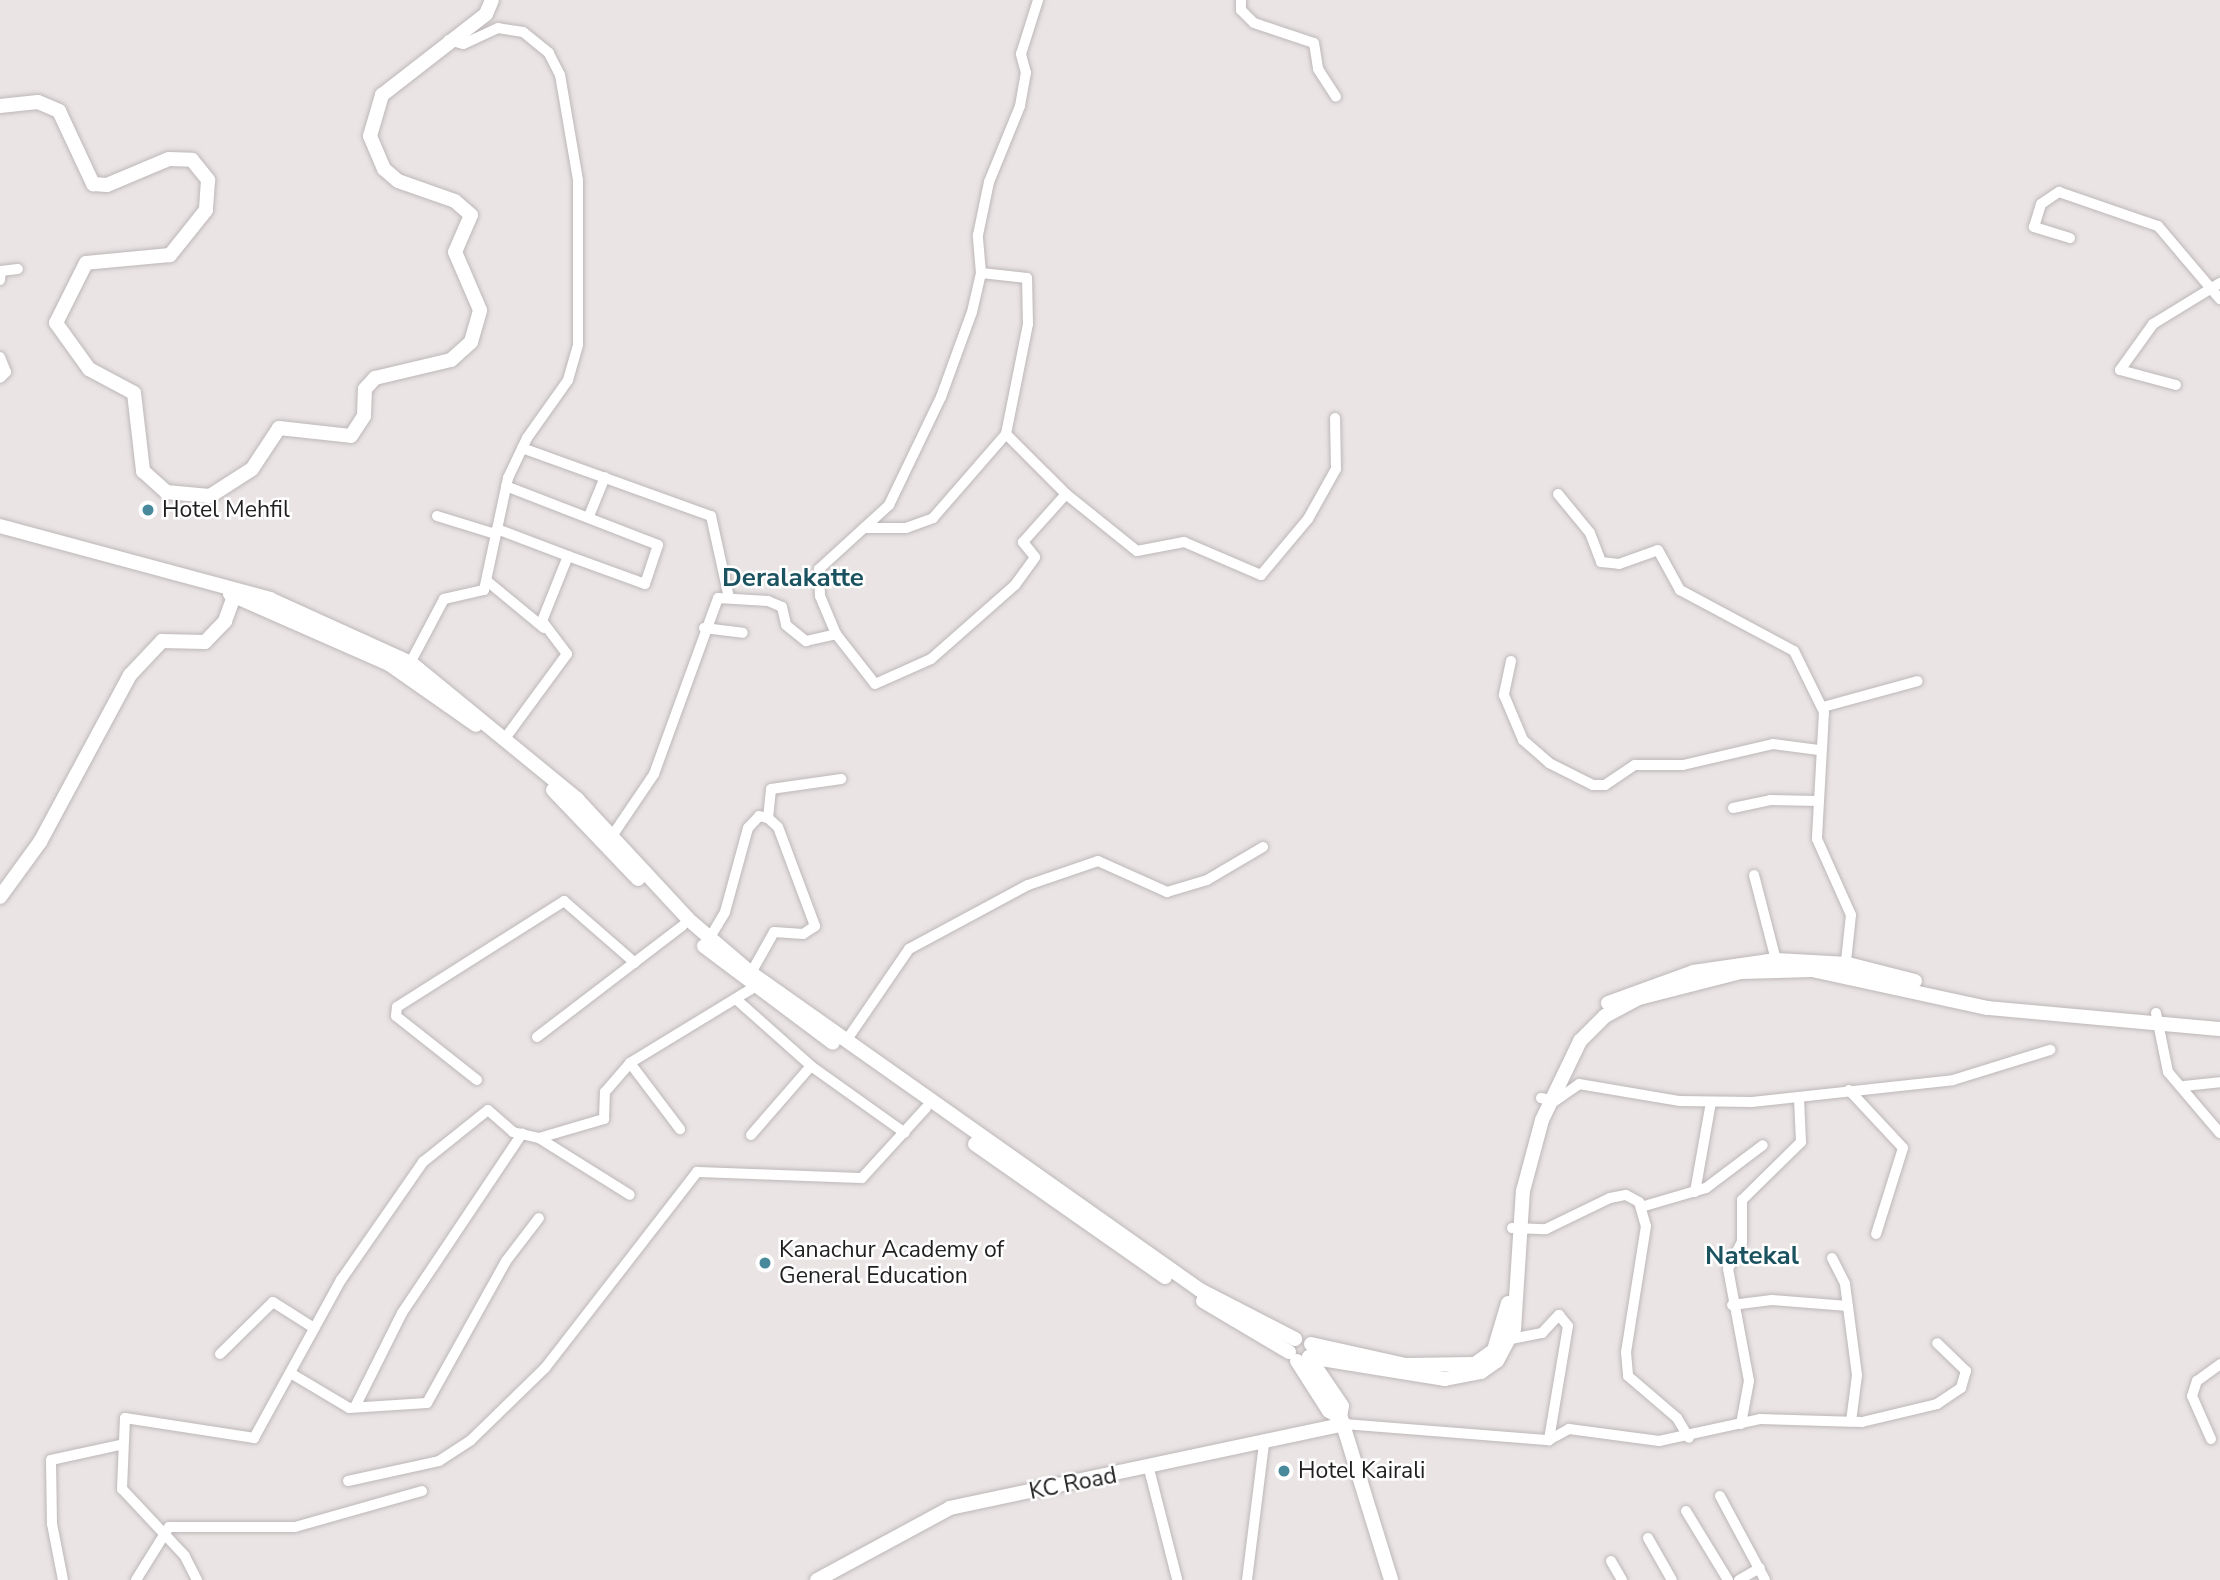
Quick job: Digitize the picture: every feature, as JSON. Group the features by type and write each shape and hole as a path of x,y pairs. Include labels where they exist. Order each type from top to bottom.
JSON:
{"main road":[{"path":"0,106 38,102 59,111 93,184 107,185 169,159 191,160 208,180 206,210 170,255 86,263 56,323 89,369 132,389 143,471 166,492 210,496 252,470 279,428 351,436 364,416 365,389 375,378 451,359 480,326 456,252 470,232 471,215 456,201 398,181 384,169 370,136 382,95 449,40 486,14 492,0"},
{"path":"0,526 79,543 329,621 408,668 506,737 752,980"},
{"path":"0,897 40,842 130,674 162,641 205,642 225,621 232,592"},
{"path":"408,668 610,840 682,926 752,980 1011,1163"},
{"path":"1300,1351 1432,1367 1486,1359 1505,1321 1516,1229 1528,1167 1546,1099 1569,1041 1606,1003 1693,972 1776,960 1845,969 1988,1008 2220,1020"},
{"path":"1546,1099 1580,1041 1618,1007 1741,972 1845,969"},
{"path":"779,999 846,1041 907,1089 926,1108 1200,1290 1300,1351 1340,1367 1466,1377 1497,1361 1511,1339 1516,1229"},
{"path":"2157,1018 2220,1028"},
{"path":"1300,1351 1342,1406 1342,1420 1391,1580"},
{"path":"1300,1351 1329,1411 1342,1420"},
{"path":"1329,1387 1340,1367"},
{"name":"KC Road","path":"817,1580 950,1508 1149,1469 1264,1443 1342,1420"}],"street":[{"path":"1038,0 1021,54 1026,73 1020,106 989,182 978,235 981,273 941,397 889,505 820,569 820,596 836,634 875,684 931,659 1015,585 1035,557 1023,542 1066,494"},
{"path":"1241,0 1241,10 1254,23 1314,43 1318,69 1336,97"},
{"path":"408,668 444,599 475,597 487,581 506,486 522,448 568,380 578,344 578,180 570,105 549,53 523,32 498,27 463,44 449,40"},
{"path":"2070,238 2034,227 2040,204 2059,192 2158,226 2209,292 2220,299"},
{"path":"0,280 1,271 18,269"},
{"path":"864,528 906,528 933,519 1006,434 1028,324 1027,278 981,273"},
{"path":"2176,385 2120,370 2153,324 2220,283"},
{"path":"0,357 6,372 0,378"},
{"path":"1006,434 1066,494 1137,551 1184,542 1261,575 1308,519 1336,469 1335,418"},
{"path":"522,448 711,516 729,598"},
{"path":"589,516 605,477"},
{"path":"437,516 496,532 645,584 658,545 506,486"},
{"path":"1558,494 1590,533 1601,562 1619,564 1658,550 1680,590 1794,651 1824,712"},
{"path":"544,628 568,556"},
{"path":"487,581 544,628 567,654 506,737"},
{"path":"610,840 654,774 704,628 718,598 782,607 786,625 806,641 836,634"},
{"path":"704,628 743,633"},
{"path":"1511,661 1504,695 1523,740 1549,763 1593,785 1605,785 1635,765 1683,765 1773,744 1819,750"},
{"path":"1845,969 1851,915 1817,839 1823,707 1918,681"},
{"path":"768,818 771,789 841,779"},
{"path":"1733,808 1770,800 1818,802"},
{"path":"540,1138 604,1119 605,1092 630,1063 737,1000 752,980 774,932 803,934 815,926 778,827 768,818 759,816 748,828 725,912 709,939"},
{"path":"846,1041 909,949 1028,885 1098,862 1167,892 1207,880 1263,847"},
{"path":"1754,875 1776,960"},
{"path":"477,1080 396,1016 397,1007 564,901 635,963"},
{"path":"537,1037 682,926"},
{"path":"737,1000 811,1066 905,1133"},
{"path":"2157,1018 2168,1072 2184,1086 2220,1133"},
{"path":"1546,1099 1579,1084 1711,1102 1799,1098 1849,1090 1953,1080 2050,1050"},
{"path":"630,1063 680,1129"},
{"path":"751,1135 811,1066"},
{"path":"2184,1086 2220,1082"},
{"path":"1849,1090 1903,1148 1876,1234"},
{"path":"1741,1424 1749,1381 1726,1281 1742,1242 1742,1200 1801,1142 1799,1098"},
{"path":"1695,1192 1711,1102"},
{"path":"348,1481 439,1461 471,1440 545,1368 697,1172 862,1178 926,1108"},
{"path":"197,1580 164,1533 122,1489 122,1423 131,1417 169,1430 254,1438 292,1374 314,1328 402,1184 422,1162 488,1110 522,1134 540,1138 630,1195"},
{"path":"355,1407 402,1313 522,1134"},
{"path":"1641,1208 1695,1192 1763,1144"},
{"path":"1516,1229 1546,1229 1610,1198 1626,1195 1641,1208 1646,1226 1628,1376 1677,1418 1689,1438"},
{"path":"292,1374 336,1405 355,1407 427,1403 506,1261 539,1218"},
{"path":"1832,1258 1848,1306 1857,1375 1851,1422"},
{"path":"1732,1305 1772,1300 1848,1306"},
{"path":"220,1354 273,1302 314,1328"},
{"path":"1511,1339 1542,1333 1559,1315 1568,1325 1549,1440"},
{"path":"1342,1420 1549,1440 1569,1429 1659,1441 1689,1438 1741,1424 1851,1422 1937,1404 1961,1388 1966,1371 1937,1343"},
{"path":"2211,1439 2192,1396 2197,1381 2220,1364"},
{"path":"1247,1580 1264,1443"},
{"path":"63,1580 52,1524 51,1460 120,1445"},
{"path":"1149,1469 1177,1578"},
{"path":"136,1580 169,1527 295,1527 422,1491"},
{"path":"1720,1496 1766,1580"},
{"path":"1686,1511 1728,1580"},
{"path":"1647,1538 1672,1580"},
{"path":"1611,1561 1622,1580"},
{"path":"1739,1580 1760,1567"}],"place":[{"name":"Hotel Mehfil","path":"148,510"},
{"name":"Kanachur Academy of General Education","path":"765,1263"},
{"name":"Hotel Kairali","path":"1284,1471"}],"district":[{"name":"Deralakatte","path":"793,578"},
{"name":"Natekal","path":"1752,1256"}]}
